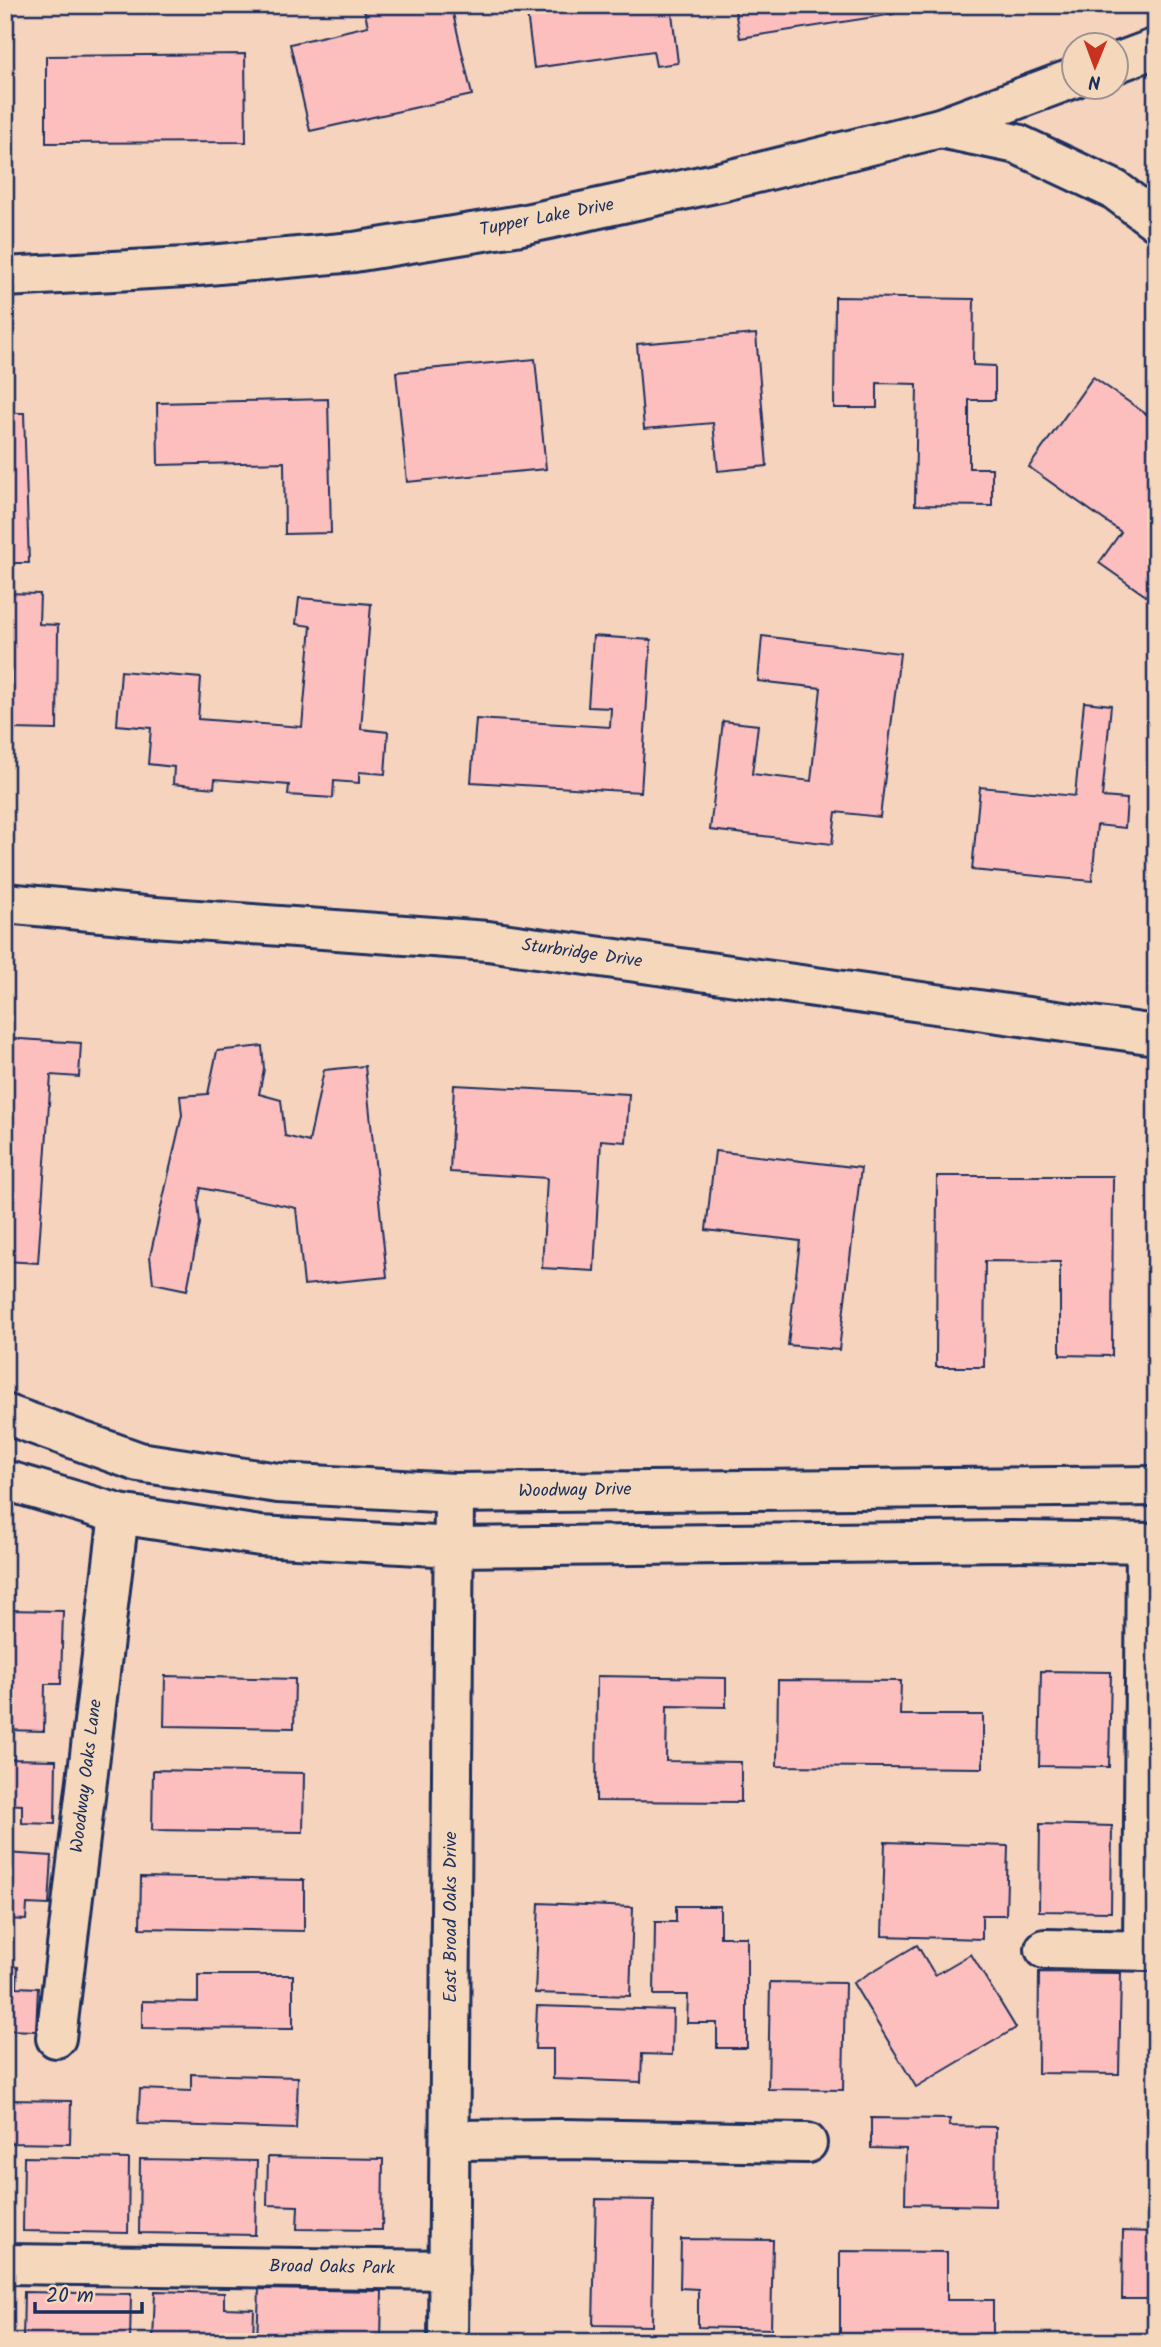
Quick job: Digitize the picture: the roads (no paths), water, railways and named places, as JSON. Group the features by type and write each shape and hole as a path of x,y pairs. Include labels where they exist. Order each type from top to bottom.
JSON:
{"street":[{"path":"1130,58 1156,48"},
{"name":"Tupper Lake Drive","path":"5,277 186,267 354,252 535,222 724,181 940,128 1060,83"},
{"path":"940,128 1017,144 1115,190 1156,221"},
{"name":"Sturbridge Drive","path":"5,903 155,917 488,941 1156,1035"},
{"name":"Woodway Drive","path":"5,1414 139,1462 278,1483 454,1493 1156,1486"},
{"path":"5,1480 118,1514 260,1536 454,1548 1013,1541 1151,1543 1149,1951 1045,1949"},
{"path":"1012,1486 1013,1541"},
{"name":"East Broad Oaks Drive","path":"448,2342 454,1493"},
{"name":"Woodway Oaks Lane","path":"56,2038 118,1514"},
{"path":"450,2140 807,2143"},
{"name":"Broad Oaks Park","path":"5,2264 449,2270"}]}
